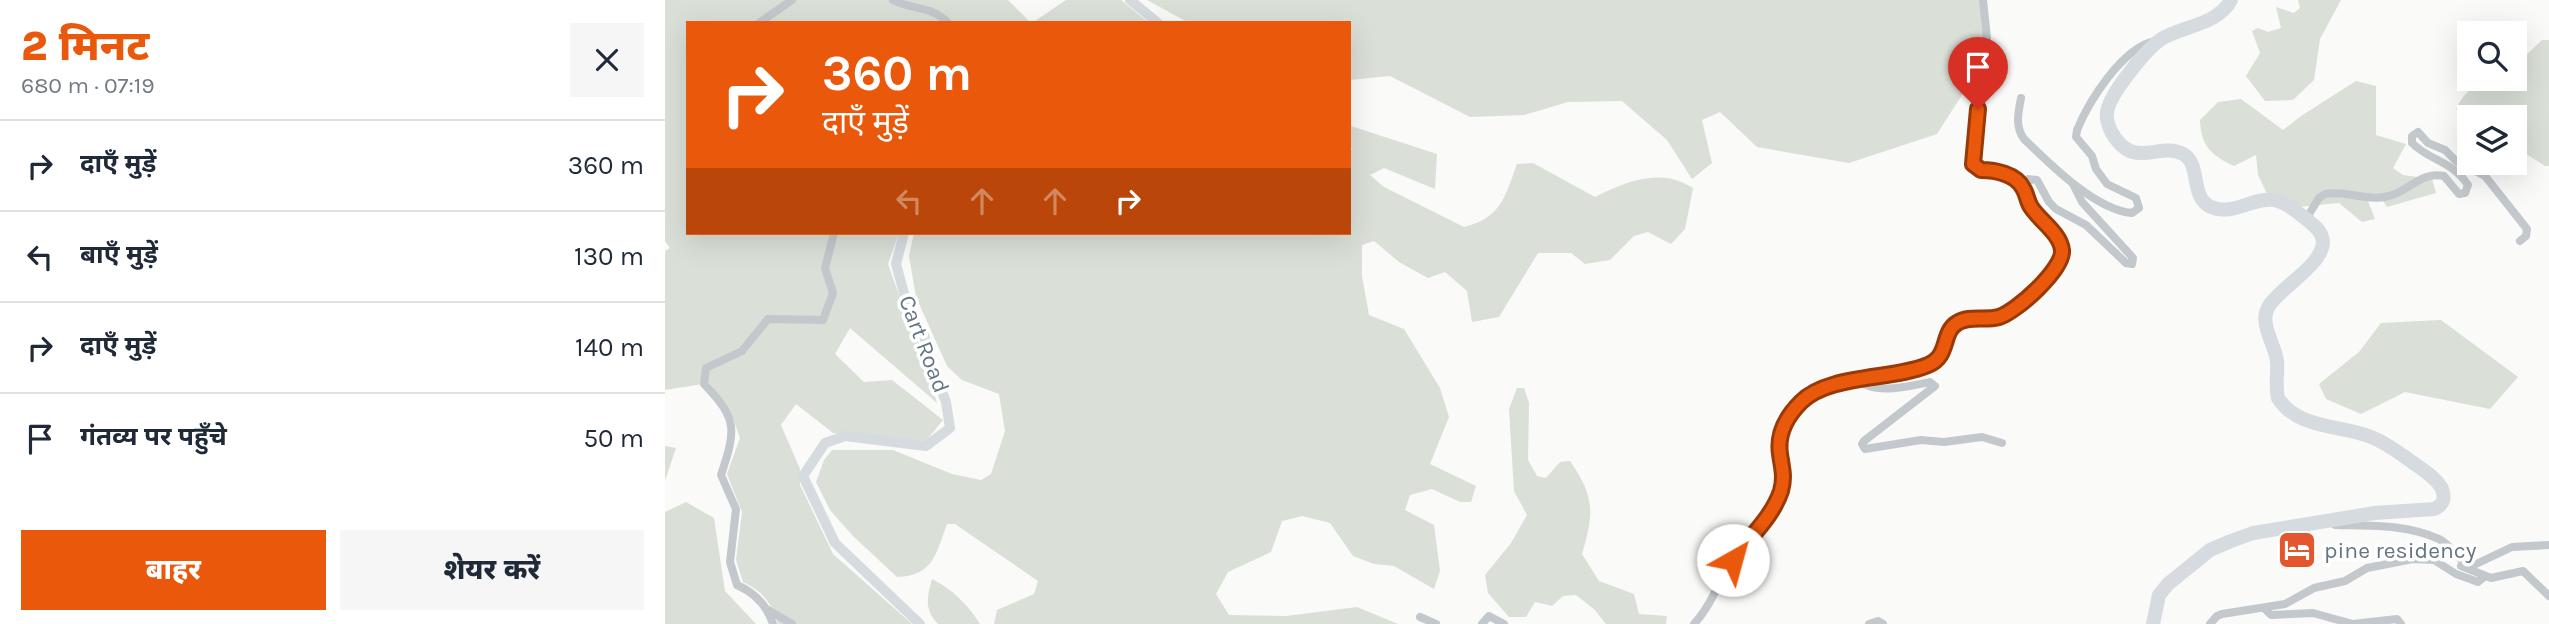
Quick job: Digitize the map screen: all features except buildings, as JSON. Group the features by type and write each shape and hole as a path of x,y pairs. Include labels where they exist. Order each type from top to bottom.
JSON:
{"highway":[{"path":"2153,624 2159,595 2168,584 2210,550 2253,533 2375,513 2434,509 2442,504 2444,493 2434,478 2388,445 2363,434 2314,422 2291,412 2278,398 2277,362 2265,314 2281,291 2319,256 2323,246 2322,237 2306,219 2277,200 2234,209 2220,210 2208,206 2200,198 2192,165 2181,152 2147,154 2130,151 2118,144 2110,130 2107,113 2112,99 2149,51 2161,39 2209,21 2227,7 2231,0"}],"main road":[{"path":"1130,0 1156,21"},
{"name":"Cart Road","path":"903,235 896,264 909,312 924,334 929,357 946,402 950,428 926,446 845,436 825,443 803,476 835,543 921,624"}],"street":[{"path":"762,21 792,0"},
{"path":"893,0 907,7 937,11 946,21"},
{"path":"1694,624 1733,560 1769,516 1776,503 1784,474 1779,443 1786,421 1807,397 1857,379 1931,364 1944,350 1950,330 1956,323 2000,317 2036,290 2055,269 2063,251 2059,241 2030,206 2023,187 1998,170 1981,170 1973,164 1987,38 1983,0"},
{"path":"2021,98 2018,131 2024,139 2073,184 2099,201 2128,213 2136,211 2139,208 2136,198 2107,184 2100,177 2092,156 2076,137 2080,123 2109,77 2139,47 2161,39"},
{"path":"2306,219 2319,198 2325,194 2382,198 2394,195 2427,177 2444,176 2459,194 2465,193 2468,185 2464,179 2442,160 2425,154 2412,143 2412,136 2418,132 2428,143 2445,150 2458,162 2485,176 2496,187 2527,229 2526,236 2520,241"},
{"path":"2023,187 2028,179 2037,180 2056,209 2086,225 2126,263 2132,264 2133,258 2083,202 2073,184"},
{"path":"792,624 768,610 751,592 737,585 730,562 737,509 721,475 732,442 732,424 717,398 704,384 706,368 743,351 768,319 823,320 834,293 825,268 833,235"},
{"path":"1857,379 1866,387 1873,388 1930,383 1935,386 1868,437 1862,444 1865,449 1907,442 1944,442 1982,437 2002,443"},
{"path":"2318,523 2398,526 2442,540 2461,565 2484,577 2495,578 2522,571 2549,596"},
{"path":"2457,557 2474,565 2512,547 2549,545"},
{"path":"2210,624 2222,614 2285,604 2314,588 2345,581 2367,568 2406,560 2430,559 2456,574 2478,582 2484,577"},
{"path":"2265,608 2271,615 2313,613 2353,624 2397,619 2401,624"},
{"path":"768,610 773,624"},
{"path":"1482,624 1487,617 1492,616 1504,624"},
{"path":"1420,617 1436,624"},
{"path":"1869,624 1878,621 1883,624"}],"shaded area":[{"path":"665,0 1008,0 1029,21 686,21 686,235 898,235 888,264 908,321 916,335 937,403 850,328 835,354 864,382 892,380 943,420 926,441 833,433 796,404 781,425 800,469 800,485 833,554 912,624 778,624 766,599 743,582 736,560 742,512 727,474 740,438 731,413 709,383 665,390 665,251 670,248 665,241"},
{"path":"1066,0 1121,0 1147,21 1035,21"},
{"path":"1147,0 1985,0 1990,51 1937,134 1849,163 1757,147 1720,112 1702,120 1712,163 1692,179 1667,140 1622,101 1568,102 1524,115 1470,117 1390,76 1351,80 1351,21 1185,21"},
{"path":"2298,0 2341,0 2320,39 2314,80 2293,100 2265,101 2246,76 2260,53 2252,31 2258,28 2268,32 2281,28 2276,7 2294,13 2300,8"},
{"path":"2542,40 2549,40 2549,166 2527,154 2527,105 2458,105 2469,91 2527,91 2527,54"},
{"path":"2356,81 2376,86 2376,135 2406,144 2393,168 2403,175 2432,179 2436,193 2387,207 2378,194 2366,196 2375,219 2362,222 2339,203 2298,207 2270,200 2258,175 2256,155 2234,166 2219,158 2205,143 2200,120 2218,102 2241,99 2283,130"},
{"path":"1351,126 1437,154 1435,189 1384,168 1370,175 1384,187 1464,227 1494,212 1505,196 1517,164 1533,163 1595,197 1631,182 1656,177 1669,178 1693,188 1685,229 1671,244 1648,232 1634,236 1610,260 1585,264 1571,253 1538,253 1499,317 1472,322 1467,291 1445,272 1428,278 1399,262 1374,241 1362,245 1362,276 1369,315 1404,329 1440,388 1449,417 1430,464 1476,486 1471,502 1460,502 1432,489 1410,495 1405,510 1434,525 1440,571 1434,589 1394,566 1374,564 1353,556 1330,523 1302,516 1282,521 1271,552 1228,572 1216,594 1229,615 1286,616 1357,607 1398,624 994,624 997,610 1034,594 1038,581 955,524 947,524 936,554 926,568 909,576 897,577 853,536 830,510 816,482 824,460 832,450 893,450 952,474 981,480 991,474 1005,431 999,394 962,380 947,366 916,297 909,256 914,235 1351,235"},
{"path":"2441,320 2518,377 2490,409 2405,392 2361,414 2326,399 2319,384 2359,352 2381,323"},
{"path":"1517,388 1524,388 1529,403 1528,460 1537,476 1546,478 1560,462 1570,461 1584,485 1590,516 1582,554 1599,581 1634,594 1639,614 1667,616 1666,624 1606,624 1595,610 1576,595 1563,596 1552,606 1535,602 1526,617 1509,617 1488,593 1485,575 1511,543 1527,515 1514,491 1509,409"},
{"path":"665,446 676,448 665,481"},
{"path":"686,502 714,518 725,591 756,624 665,624 665,512"},
{"path":"932,579 959,598 980,624 938,624 930,614 928,603"}],"place":[{"name":"pine residency","path":"2297,550"}],"route":[{"path":"1733,560 1769,516 1776,503 1784,474 1779,443 1782,430 1793,411 1807,397 1857,379 1931,364 1944,350 1950,330 1956,323 2000,317 2011,311 2036,290 2060,260 2063,251 2059,241 2030,206 2023,187 1998,170 1981,170 1973,164 1978,109"}]}
